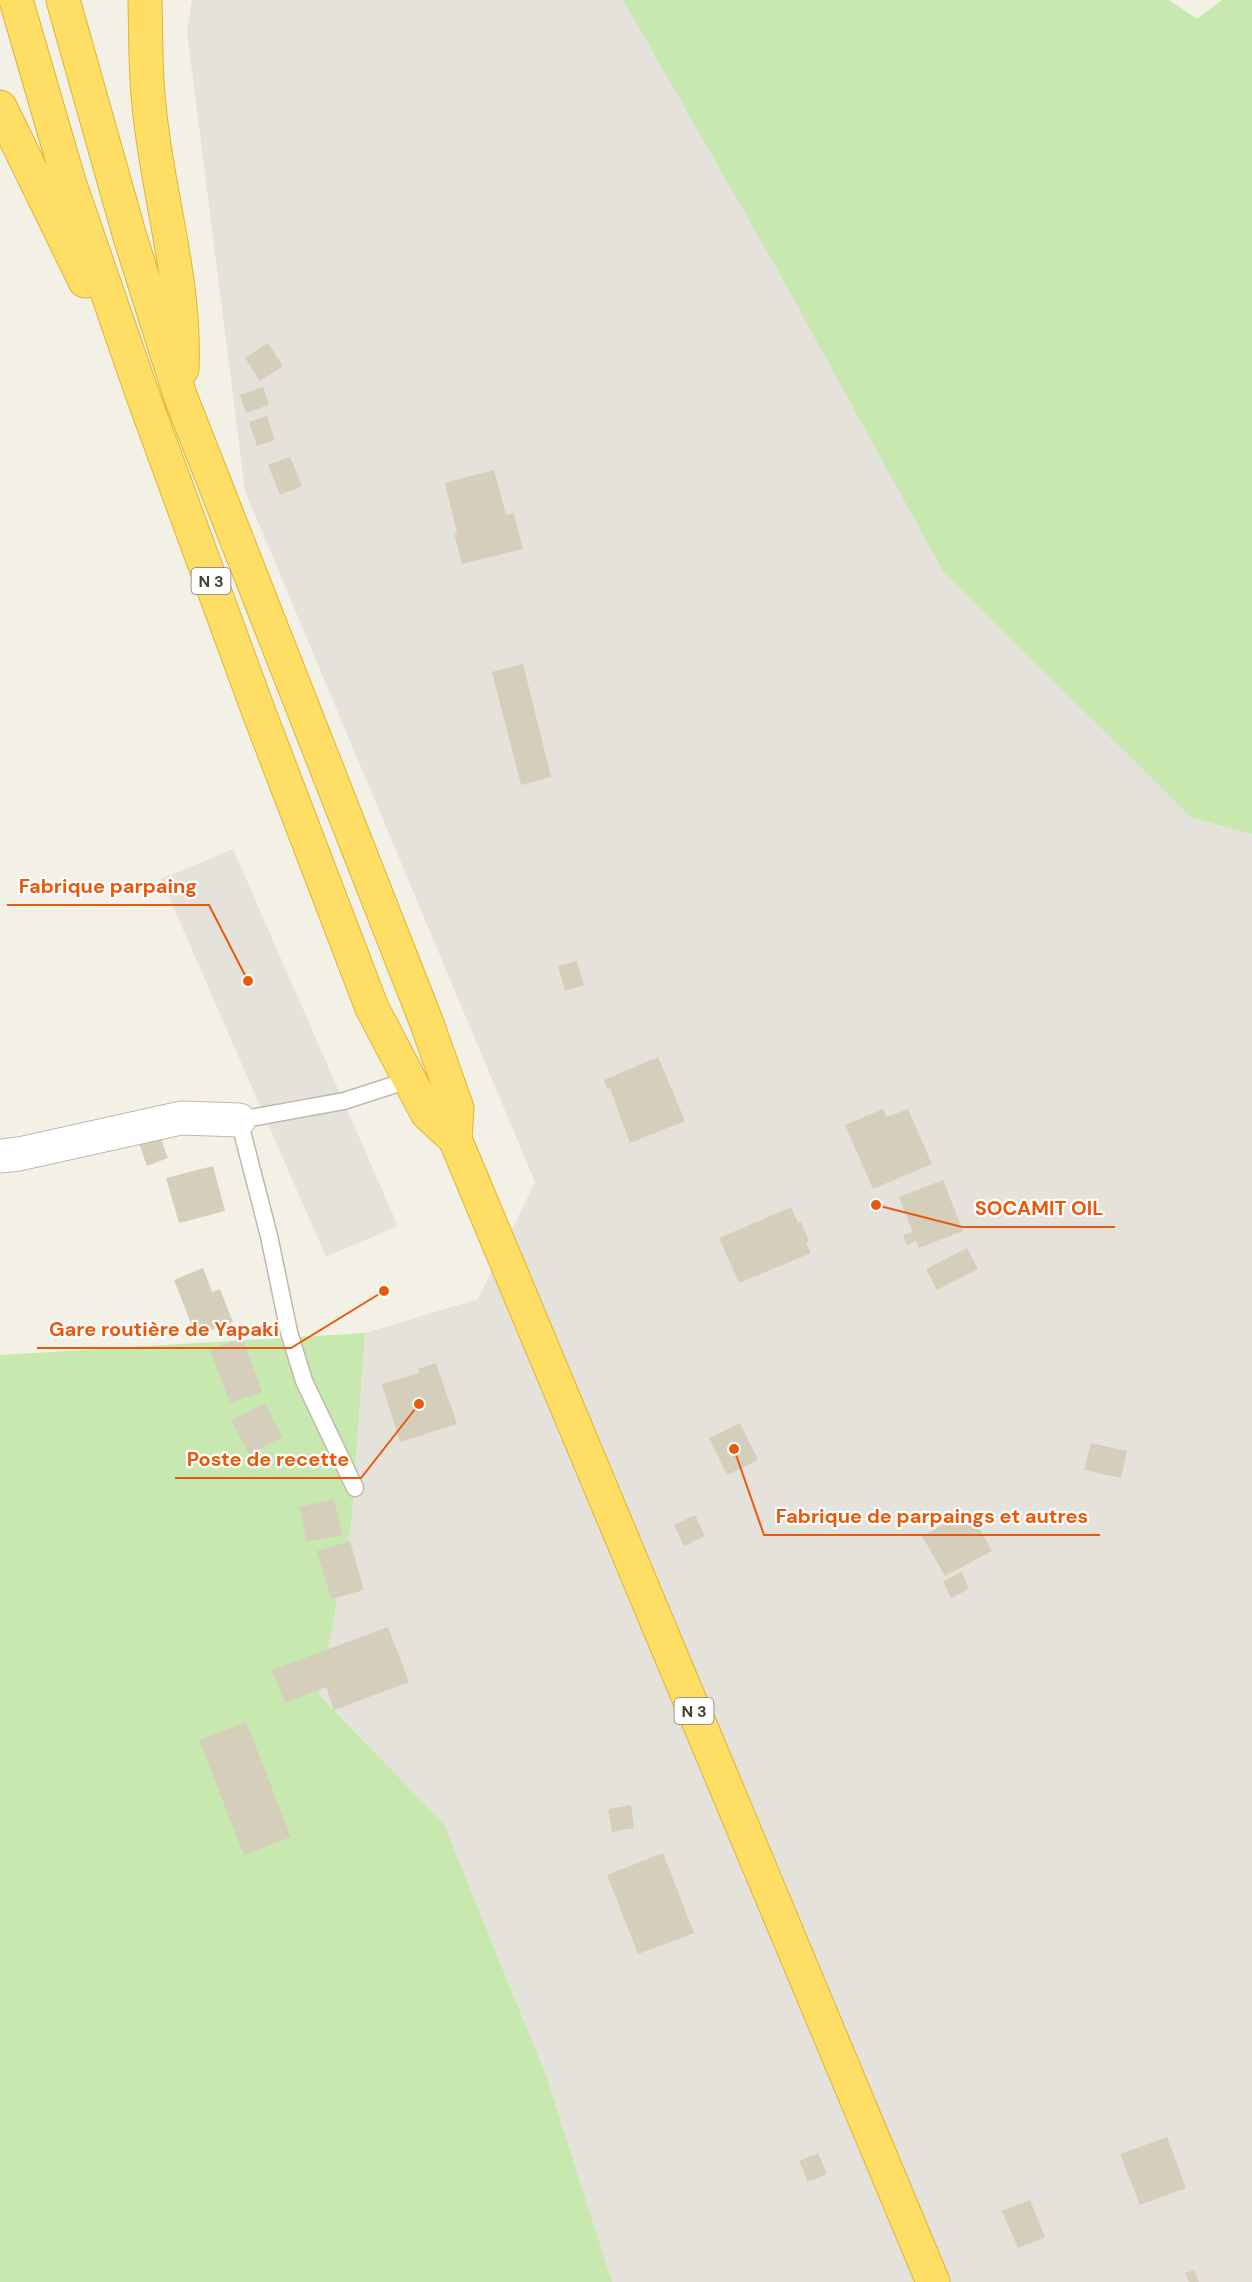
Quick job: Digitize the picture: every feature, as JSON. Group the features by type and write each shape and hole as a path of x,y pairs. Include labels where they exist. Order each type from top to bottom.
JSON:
{"highway":[{"name":"N 3","path":"16,0 69,182 143,396 258,710 372,1008 427,1113 455,1139 933,2282"},
{"name":"N 3","path":"63,0 130,237 181,398 426,1021 457,1108 455,1139"},
{"path":"145,0 148,105 176,265 182,324 181,398"},
{"path":"0,107 13,138 143,396"}],"street":[{"path":"0,1156 19,1154 182,1118 239,1120"}],"lane":[{"path":"355,1488 304,1381 289,1332 269,1236 239,1120 344,1101 410,1080"}],"shaded area":[{"path":"192,0 623,0 782,278 1192,818 1252,834 1252,2282 612,2282 547,2078 444,1824 319,1695 351,1527 365,1333 478,1299 535,1182 245,491 187,31"},
{"path":"233,849 398,1226 326,1257 161,879"}],"green space":[{"path":"623,0 1169,0 1197,19 1222,0 1252,0 1252,834 1192,818 943,571 782,278"},
{"path":"365,1333 351,1527 319,1695 444,1824 547,2078 612,2282 0,2282 0,1355"}],"building":[{"path":"268,343 283,366 260,381 245,358"},
{"path":"263,387 269,405 246,413 240,395"},
{"path":"267,416 275,440 257,446 249,422"},
{"path":"290,457 302,486 280,495 268,465"},
{"path":"494,470 506,515 514,513 523,549 462,564 445,483"},
{"path":"523,664 551,777 521,785 492,672"},
{"path":"577,961 584,985 565,991 558,966"},
{"path":"658,1057 685,1121 630,1143 610,1088 607,1089 604,1080"},
{"path":"883,1109 887,1117 908,1109 932,1164 873,1189 845,1125"},
{"path":"158,1131 168,1158 147,1166 137,1138"},
{"path":"213,1166 225,1211 179,1223 166,1178"},
{"path":"943,1180 963,1231 919,1248 916,1241 907,1245 903,1235 913,1232 899,1197"},
{"path":"791,1207 798,1223 801,1222 811,1253 739,1283 719,1238"},
{"path":"967,1248 978,1269 937,1290 926,1269"},
{"path":"203,1268 212,1292 220,1289 233,1322 196,1336 174,1280"},
{"path":"242,1338 262,1392 230,1403 210,1350"},
{"path":"436,1363 457,1424 400,1442 382,1384 419,1373 418,1369"},
{"path":"265,1403 282,1437 249,1455 231,1420"},
{"path":"740,1423 758,1460 727,1475 709,1438"},
{"path":"1091,1443 1127,1451 1121,1478 1084,1470"},
{"path":"334,1499 342,1535 307,1542 299,1507"},
{"path":"969,1510 992,1551 945,1576 922,1536"},
{"path":"695,1515 705,1536 684,1546 674,1525"},
{"path":"350,1541 364,1590 331,1599 317,1551"},
{"path":"962,1572 969,1589 951,1598 943,1581"},
{"path":"388,1627 409,1682 334,1710 326,1687 285,1703 272,1670"},
{"path":"246,1722 291,1837 244,1855 199,1740"},
{"path":"631,1805 634,1828 612,1832 608,1809"},
{"path":"663,1853 694,1933 638,1954 607,1875"},
{"path":"1167,2137 1186,2188 1140,2205 1120,2154"},
{"path":"818,2153 827,2174 808,2182 799,2161"},
{"path":"1030,2200 1045,2237 1018,2248 1002,2211"},
{"path":"1194,2270 1199,2282 1189,2282 1185,2273"}],"place":[{"name":"Fabrique parpaing","path":"248,981"},
{"name":"SOCAMIT OIL","path":"876,1205"},
{"name":"Gare routière de Yapaki","path":"384,1291"},
{"name":"Poste de recette","path":"419,1404"},
{"name":"Fabrique de parpaings et autres","path":"734,1449"}]}
